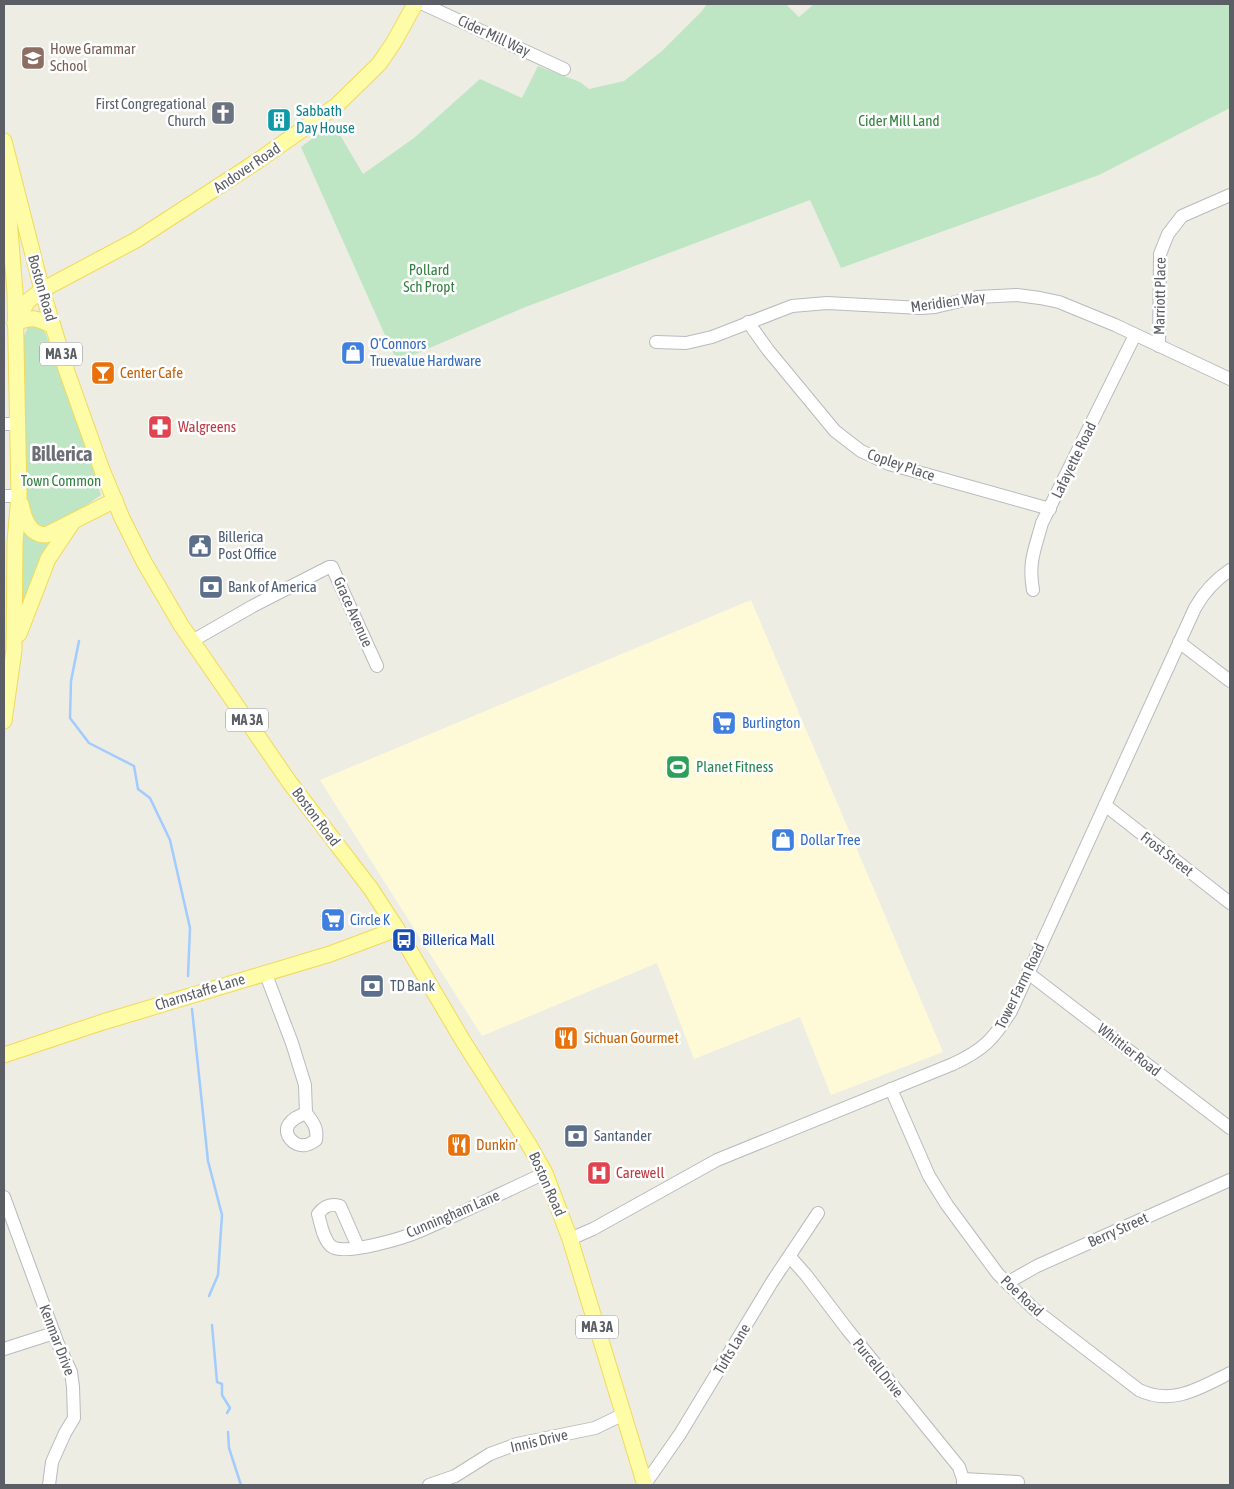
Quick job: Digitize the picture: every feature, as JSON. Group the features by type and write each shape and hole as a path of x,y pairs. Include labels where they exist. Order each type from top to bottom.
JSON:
{"main road":[{"name":"Andover Road","path":"15,323 28,300 42,290 151,231 250,166 336,106 379,64 394,42 415,4"},
{"name":"Boston Road","path":"4,141 11,202 42,290 79,410 115,500 144,562 192,641 290,783 371,889 546,1173 570,1239 645,1485"},
{"name":"MA 3A","path":"4,147 11,202 8,246 15,323 10,424 11,496 35,533 46,535 115,500"},
{"path":"15,323 28,318 36,318 53,326"},
{"path":"4,721 15,542 11,496"},
{"path":"9,650 48,559 72,523"},
{"name":"Charnstaffe Lane","path":"4,1056 103,1022 330,954 397,929"}],"street":[{"name":"Cider Mill Way","path":"422,4 564,69"},
{"name":"Marriott Place","path":"1159,346 1160,254 1168,234 1182,216 1230,194"},
{"name":"Meridien Way","path":"656,342 686,343 712,337 792,306 813,303 855,303 881,307 922,308 935,307 977,297 1017,295 1059,302 1136,335 1230,379"},
{"name":"Copley Place","path":"748,322 768,350 835,432 861,451 889,464 1050,509"},
{"name":"Lafayette Road","path":"1034,590 1030,574 1033,552 1042,523 1136,335"},
{"name":"Grace Avenue","path":"192,641 252,606 332,567 377,666"},
{"name":"Tower Farm Road","path":"570,1239 593,1229 717,1160 953,1064 982,1048 992,1039 1011,1011 1202,595 1219,577 1230,570"},
{"path":"1179,642 1230,681"},
{"name":"Frost Street","path":"1104,805 1230,903"},
{"path":"265,972 292,1043 304,1085 306,1113"},
{"name":"Whittier Road","path":"1028,973 1230,1128"},
{"name":"Poe Road","path":"891,1089 929,1176 947,1205 998,1274 1034,1310 1139,1390 1150,1396 1172,1397 1186,1394 1230,1373"},
{"name":"Cunningham Lane","path":"358,1247 385,1242 418,1232 546,1173"},
{"name":"Berry Street","path":"1007,1283 1037,1266 1230,1180"},
{"name":"Kenmar Drive","path":"4,1196 54,1333 71,1372 74,1418 52,1462 49,1485"},
{"name":"Tufts Lane","path":"645,1485 680,1434 772,1282 818,1214"},
{"name":"Purcell Drive","path":"790,1256 959,1467 963,1482 1018,1482"},
{"path":"4,1349 54,1333"},
{"name":"Innis Drive","path":"429,1485 455,1476 490,1454 517,1444 595,1428 624,1414"}],"shaded area":[{"name":"Billerica Mall","path":"751,600 943,1052 831,1095 800,1017 694,1059 657,963 482,1036 320,780"}],"green space":[{"name":"Cider Mill Land","path":"707,4 786,4 799,17 814,4 1230,4 1230,108 1099,175 841,268 810,200 523,308 397,362 301,147 333,123 363,174 414,138 480,79 522,98 538,66 580,82 589,89 624,81 662,51"},
{"name":"Town Common","path":"39,326 45,332 83,437 101,495 55,527 22,604 22,534 26,484 23,338 28,327"}],"waterway":[{"path":"79,641 71,681 70,718 89,743 134,766 138,789 150,798 170,840 190,928 188,976"},
{"path":"192,1009 208,1161 222,1215 218,1275 209,1296"},
{"path":"212,1325 217,1382 222,1384 222,1395 230,1408 227,1413"},
{"path":"228,1432 229,1448 241,1485"}],"place":[{"name":"Howe Grammar School","path":"33,58"},
{"name":"First Congregational Church","path":"223,113"},
{"name":"Sabbath Day House","path":"279,120"},
{"name":"O'Connors Truevalue Hardware","path":"353,353"},
{"name":"Center Cafe","path":"103,373"},
{"name":"Walgreens","path":"160,427"},
{"name":"Billerica Post Office","path":"200,546"},
{"name":"Bank of America","path":"211,587"},
{"name":"Burlington","path":"724,723"},
{"name":"Planet Fitness","path":"678,767"},
{"name":"Dollar Tree","path":"783,840"},
{"name":"Circle K","path":"333,920"},
{"name":"Billerica Mall","path":"404,940"},
{"name":"TD Bank","path":"372,986"},
{"name":"Sichuan Gourmet","path":"566,1038"},
{"name":"Santander","path":"576,1136"},
{"name":"Dunkin'","path":"459,1145"},
{"name":"Carewell","path":"599,1173"}],"district":[{"name":"Billerica","path":"62,454"}],"park label":[{"name":"Pollard Sch Propt","path":"429,278"}]}
